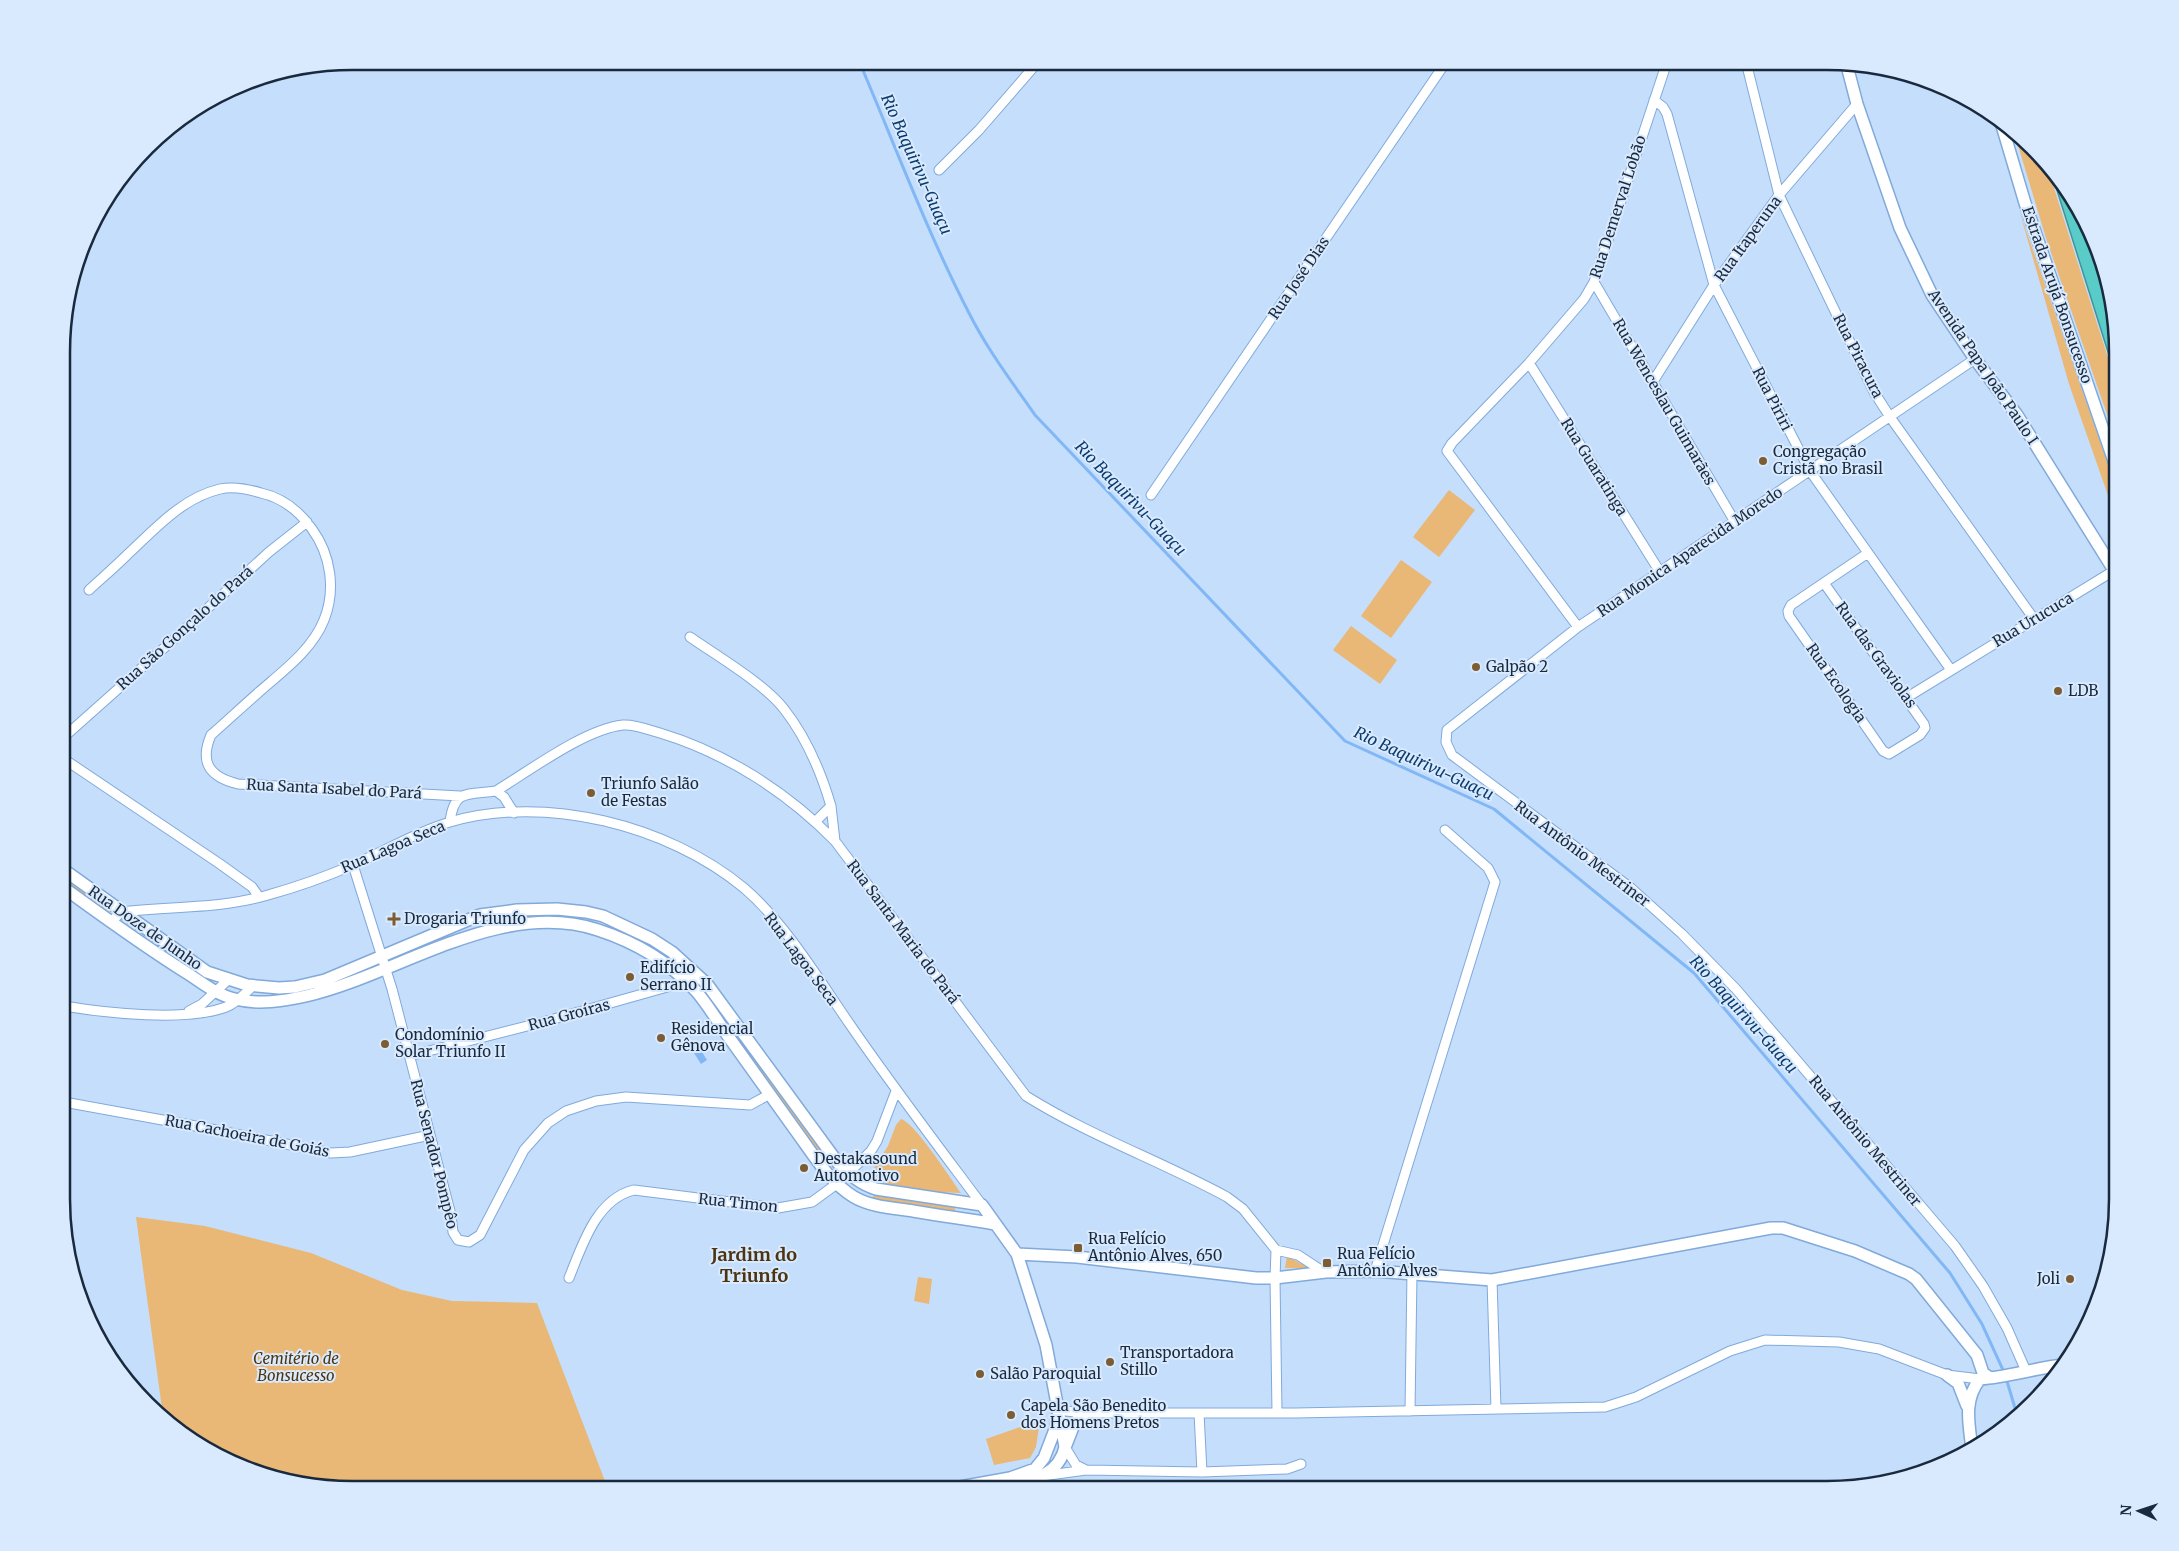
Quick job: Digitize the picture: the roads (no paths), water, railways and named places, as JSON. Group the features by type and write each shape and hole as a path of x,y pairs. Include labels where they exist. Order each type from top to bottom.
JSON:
{"highway":[{"path":"2074,216 2107,324"}],"street":[{"path":"939,170 979,130 1031,70"},
{"name":"Rua José Dias","path":"1152,495 1441,70"},
{"name":"Rua Demerval Lobão","path":"1578,627 1447,451 1452,443 1529,363 1584,298 1594,282 1664,70"},
{"name":"Rua Piracura","path":"1748,70 1779,195 1874,392 2034,619"},
{"name":"Avenida Papa João Paulo I","path":"1848,71 1857,104 1900,228 1932,295 1975,359 2017,415 2109,561"},
{"name":"Rua Piriri","path":"1654,100 1663,107 1666,114 1714,285 1810,471 1951,670"},
{"name":"Rua Itaperuna","path":"1652,383 1714,285 1779,195 1857,104"},
{"name":"Estrada Arujá Bonsucesso","path":"2004,132 2026,204 2109,447"},
{"name":"Rua Wenceslau Guimarães","path":"1594,282 1735,522"},
{"name":"Rua Monica Aparecida Moredo","path":"1446,742 1447,730 1578,627 1975,359"},
{"name":"Rua Guaratinga","path":"1529,363 1660,572"},
{"name":"Rua Santa Isabel do Pará","path":"89,590 166,518 196,498 221,489 244,488 271,495 291,506 307,522 319,539 328,563 331,587 324,620 311,644 292,664 211,735 205,749 205,760 212,771 219,777 238,784 460,796"},
{"name":"Rua São Gonçalo do Pará","path":"70,732 268,552 307,522"},
{"path":"1824,583 1868,553"},
{"name":"Rua Urucuca","path":"1906,698 2034,619 2109,576"},
{"name":"Rua Ecologia","path":"1824,583 1791,605 1788,611 1794,624 1886,753 1920,735 1925,728"},
{"name":"Rua das Graviolas","path":"1824,583 1922,720 1925,728"},
{"path":"690,637 764,690 784,709 822,778 831,806 835,841"},
{"name":"Rua Santa Maria do Pará","path":"496,791 572,745 609,729 624,725 640,727 676,738 707,750 751,774 798,805 835,841 1026,1096 1053,1113 1104,1140 1227,1197 1243,1209 1276,1250"},
{"name":"Rua Antônio Mestriner","path":"1446,742 1452,756 1631,888 1682,934 1736,989 1955,1246 1984,1286 2007,1328 2026,1371"},
{"path":"70,763 220,864 252,887 259,897"},
{"path":"450,822 455,801 460,796 496,791 504,797 514,813"},
{"path":"816,821 831,806"},
{"name":"Rua Lagoa Seca","path":"121,912 212,905 259,897 308,883 353,865 423,832 450,822 477,816 514,813 553,813 585,817 627,827 697,855 746,890 792,942 896,1091 1017,1254 1046,1345 1065,1447"},
{"path":"1375,1271 1495,882 1488,868 1445,830"},
{"name":"Rua Senador Pompêo","path":"353,865 387,970 451,1215 453,1232 458,1240 469,1242 480,1235 524,1150 548,1123 566,1111 596,1101 626,1097 750,1105 770,1094"},
{"name":"Rua Doze de Junho","path":"70,874 202,969 228,980 254,986 279,988 325,980 480,915 517,910 564,909 603,916 644,935 672,952 707,984 848,1174 863,1185 876,1189 982,1205"},
{"name":"Rua Doze de Junho","path":"70,892 217,992 238,1000 262,1002 284,1001 323,992 387,970 482,932 502,927 551,923 588,927 636,945 663,962 696,992 825,1171 853,1196 871,1203 995,1224"},
{"path":"112,922 121,912"},
{"name":"Rua Groíras","path":"409,1056 543,1022 685,982 696,973"},
{"path":"182,1014 202,1004 228,980"},
{"path":"70,1007 145,1015 213,1011 227,1007 254,986"},
{"name":"Rua Timon","path":"569,1278 585,1238 597,1218 613,1199 623,1193 634,1190 778,1208 812,1202 838,1183 865,1158 877,1141 896,1091"},
{"name":"Rua Cachoeira de Goiás","path":"70,1103 201,1126 331,1153 350,1152 430,1135"},
{"path":"1017,1254 1077,1257 1275,1278 1324,1272 1375,1271 1412,1272 1492,1280 1771,1228 1789,1229 1855,1251 1909,1274 1916,1279 1977,1355 1983,1373 1988,1379"},
{"path":"1278,1413 1276,1250 1298,1254 1324,1272"},
{"path":"1410,1411 1412,1272"},
{"path":"1492,1280 1496,1409"},
{"path":"1058,1404 1066,1411 1085,1413 1278,1413 1592,1408 1619,1404 1730,1351 1765,1340 1839,1342 1879,1349 1947,1375 1958,1383 1968,1407 1971,1441"},
{"path":"1968,1407 1974,1387 1988,1379 2054,1366"},
{"path":"1947,1375 1988,1379"},
{"path":"993,1481 1010,1478 1035,1469 1044,1458 1056,1427 1058,1404"},
{"path":"1042,1476 1058,1464 1063,1456 1075,1422 1085,1413"},
{"path":"1198,1413 1202,1472"},
{"path":"1065,1447 1076,1465 1086,1470"},
{"path":"1010,1478 1019,1481 1086,1470 1202,1472 1287,1469 1301,1464"}],"water":[{"path":"700,1049 707,1060 701,1064 694,1053"}],"waterway":[{"name":"Rio Baquirivu-Guaçu","path":"863,70 925,220 969,313 1000,365 1035,415 1345,741 1494,809 1694,973 1950,1273 1982,1324 2004,1372"},
{"name":"Rio Baquirivu-Guaçu","path":"2006,1378 2015,1409"}],"place":[{"name":"Congregação Cristã no Brasil","path":"1763,461"},
{"name":"Galpão 2","path":"1476,667"},
{"name":"LDB","path":"2058,691"},
{"name":"Triunfo Salão de Festas","path":"591,793"},
{"name":"Drogaria Triunfo","path":"394,919"},
{"name":"Edifício Serrano II","path":"630,977"},
{"name":"Residencial Gênova","path":"661,1038"},
{"name":"Condomínio Solar Triunfo II","path":"385,1044"},
{"name":"Destakasound Automotivo","path":"804,1168"},
{"name":"Rua Felício Antônio Alves, 650","path":"1078,1248"},
{"name":"Rua Felício Antônio Alves","path":"1327,1263"},
{"name":"Joli","path":"2070,1279"},
{"name":"Transportadora Stillo","path":"1110,1362"},
{"name":"Salão Paroquial","path":"980,1374"},
{"name":"Capela São Benedito dos Homens Pretos","path":"1011,1415"}],"district":[{"name":"Jardim do Triunfo","path":"754,1265"}],"park label":[{"name":"Cemitério de Bonsucesso","path":"296,1368"}]}
